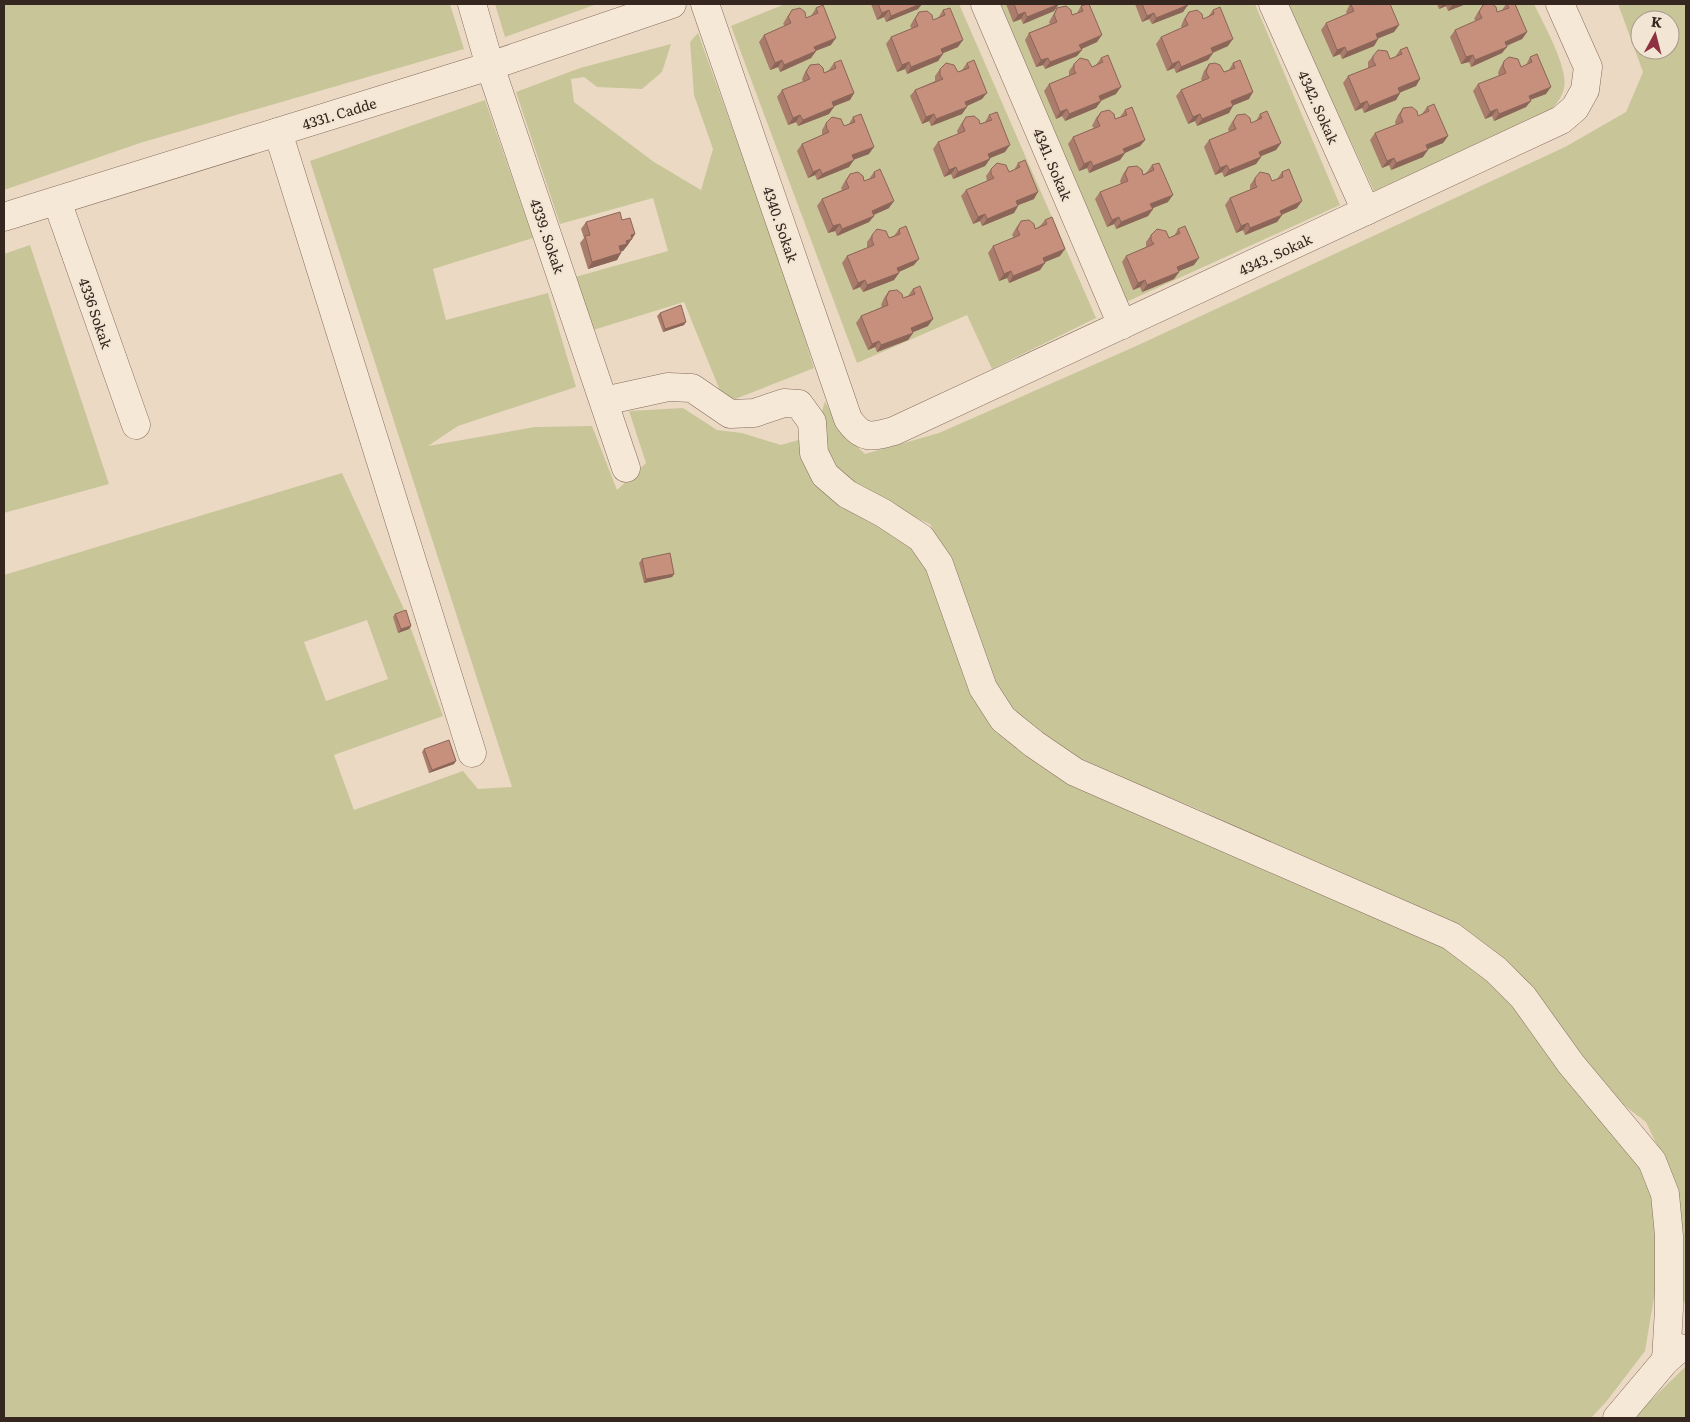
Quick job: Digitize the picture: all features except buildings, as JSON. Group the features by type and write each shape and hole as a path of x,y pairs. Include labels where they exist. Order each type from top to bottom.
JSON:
{"street":[{"name":"4339. Sokak","path":"472,4 490,66 626,468"},
{"name":"4331. Cadde","path":"4,217 490,66 672,4"},
{"name":"4340. Sokak","path":"704,4 848,419 856,430 867,436"},
{"name":"4341. Sokak","path":"985,4 1122,325"},
{"name":"4342. Sokak","path":"1273,4 1366,211"},
{"name":"4343. Sokak","path":"867,436 881,435 894,431 1561,120 1576,108 1585,90 1588,67 1560,4"},
{"path":"278,132 472,753"},
{"name":"4336 Sokak","path":"57,201 136,425"},
{"path":"604,401 668,387 692,388 730,414 754,413 784,403 799,404 812,422 814,453 825,475 847,494 883,513 921,538 939,564 983,688 1003,718 1034,744 1075,772 1451,936 1496,970 1523,997 1572,1064 1652,1161 1665,1194 1669,1236 1670,1309 1666,1360"},
{"path":"1617,1418 1666,1360 1686,1342"}],"shaded area":[{"path":"4,4 450,4 464,49 140,143 4,190"},
{"path":"495,4 597,4 505,37"},
{"path":"785,4 959,4 1096,318 992,369 967,315 857,363 731,26"},
{"path":"995,4 1255,4 1340,205 1124,303"},
{"path":"1287,4 1534,4 1563,69 1565,79 1563,92 1550,111 1374,191"},
{"path":"1618,4 1686,4 1686,1305 1679,1293 1675,1183 1646,1122 1613,1097 1518,977 1367,891 1198,809 1080,761 999,704 943,551 930,524 872,498 825,463 820,418 825,401 839,429 865,454 939,433 1134,347 1565,147 1626,112 1643,72 1639,60 1680,60 1680,10 1630,10 1630,37"},
{"path":"698,33 784,272 814,368 725,403 684,302 590,331 575,277 668,251 653,198 560,224 516,92 580,68 671,44 662,72 642,89 597,87 584,77 571,79 574,102 654,162 701,190 713,149 694,95 690,42"},
{"path":"485,100 533,238 433,269 446,320 548,293 576,387 458,426 428,446 535,427 592,426 617,490 646,463 629,411 683,408 717,430 742,433 781,445 802,439 910,543 934,571 964,678 1006,733 1473,953 1654,1182 1656,1286 1645,1351 1606,1402 1591,1418 4,1418 4,575 342,473 403,607 443,716 334,755 354,810 463,771 478,789 512,787 310,161","holes":["367,620 388,679 326,701 304,642"]},
{"path":"30,245 109,484 4,513 4,254"},
{"path":"1686,1366 1686,1418 1633,1418"}]}
